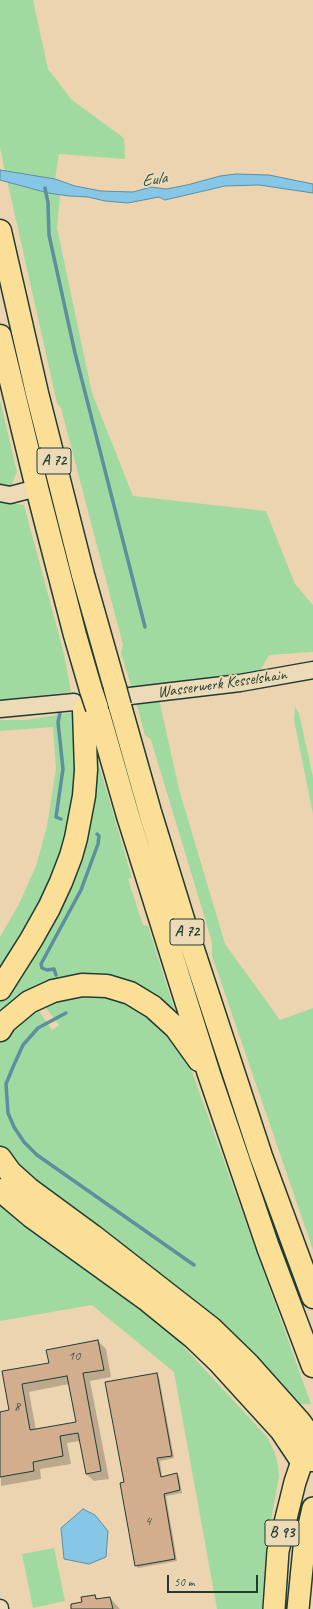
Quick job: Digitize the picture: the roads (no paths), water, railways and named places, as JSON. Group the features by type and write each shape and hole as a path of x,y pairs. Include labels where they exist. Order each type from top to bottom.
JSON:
{"highway":[{"name":"A 72","path":"0,232 37,393 83,575 122,697 150,812 183,920 259,1149 313,1297"},
{"name":"A 72","path":"0,336 37,488 75,634 86,700 128,816 209,1074 268,1247 313,1366"},
{"path":"0,989 49,908 71,856 84,796 86,770 86,700"},
{"path":"0,1030 5,1022 29,1002 53,991 82,985 107,986 130,993 153,1007 176,1028 209,1074"},
{"path":"0,1158 10,1172 29,1189 93,1236 211,1328 249,1365 308,1442"},
{"path":"0,1190 31,1216 146,1299 194,1338 219,1362 276,1424 308,1442"}],"main road":[{"name":"B 93","path":"274,1609 278,1551 286,1515 308,1442"},
{"name":"B 93","path":"298,1609 304,1548 313,1508"}],"street":[{"path":"0,493 10,495 37,488"},
{"name":"Wasserwerk Kesselshain","path":"122,697 240,683 313,670"},
{"path":"0,709 86,700"}],"water":[{"path":"0,170 55,179 75,186 101,191 133,192 151,187 166,189 220,176 236,174 269,175 313,184 313,193 259,185 225,186 165,200 159,197 128,203 48,193 0,180"},
{"path":"83,1509 95,1515 108,1531 106,1557 89,1564 64,1559 61,1528"}],"waterway":[{"path":"45,188 48,203 49,235 75,353 145,627"},
{"path":"60,713 58,722 63,769 56,817 61,819"},
{"path":"56,975 54,969 47,970 42,968 41,964 81,890 98,844 99,836 97,834"},
{"path":"66,1013 38,1028 23,1045 6,1084 8,1113 14,1127 24,1142 37,1155 194,1265"}],"water label":[{"name":"Eula","path":"154,180"}]}
